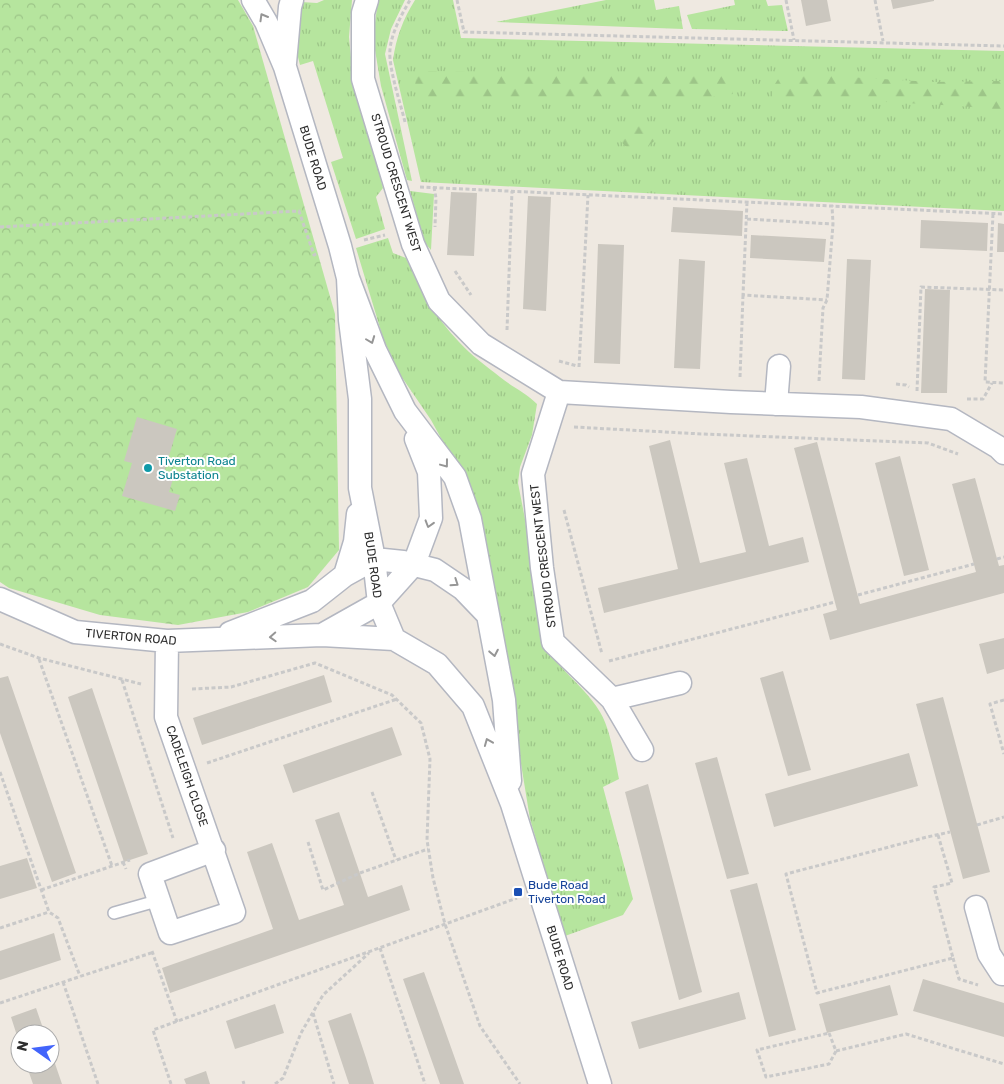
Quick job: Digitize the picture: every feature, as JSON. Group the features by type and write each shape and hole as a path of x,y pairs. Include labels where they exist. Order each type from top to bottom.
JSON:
{"street":[{"name":"BUDE ROAD","path":"253,0 266,22 285,67 348,278 376,350 405,410 455,477 470,519 504,700 512,804"},
{"name":"BUDE ROAD","path":"285,67 292,0"},
{"name":"STROUD CRESCENT WEST","path":"367,0 363,13 364,79 413,244 439,301 481,344 559,392 776,396 951,419 1002,446"},
{"name":"BUDE ROAD","path":"348,278 350,320 360,399 360,488 374,559 379,603 394,639 437,664 473,706 512,804 600,1084"},
{"path":"776,396 779,366"},
{"name":"STROUD CRESCENT WEST","path":"559,392 533,474 542,568 553,642 612,700 642,750"},
{"name":"TIVERTON ROAD","path":"322,635 379,603 414,564 431,518 429,472 405,410"},
{"path":"345,575 356,542 360,488"},
{"name":"TIVERTON ROAD","path":"210,640 312,601 345,575 374,559"},
{"path":"374,559 414,564 435,570 463,589 487,614"},
{"name":"TIVERTON ROAD","path":"0,598 76,632 167,641 322,635 394,639"},
{"name":"CADELEIGH CLOSE","path":"167,641 166,717 214,850 234,912 170,933"},
{"path":"612,700 680,683"},
{"path":"170,933 150,874 214,850"},
{"path":"976,907 989,954 1002,974 1004,974"}],"lane":[{"path":"114,913 160,900"}],"path":[{"path":"406,131 390,57 392,40 401,16 410,0"},
{"path":"457,0 464,32 1004,46"},
{"path":"786,0 794,40"},
{"path":"875,0 883,42"},
{"path":"396,189 419,186 1004,214"},
{"path":"434,187 436,198 435,235"},
{"path":"507,330 512,191"},
{"path":"579,367 588,195"},
{"path":"747,202 740,386 776,396"},
{"path":"819,390 823,308 826,300 832,205"},
{"path":"0,227 299,211 314,254"},
{"path":"993,214 985,382 1004,383"},
{"path":"747,219 832,224"},
{"path":"340,246 393,233"},
{"path":"454,269 475,301"},
{"path":"917,394 921,288 1004,290"},
{"path":"743,295 826,300"},
{"path":"502,326 514,335"},
{"path":"551,357 585,368"},
{"path":"731,377 740,377"},
{"path":"965,399 983,399 992,383"},
{"path":"888,384 906,385 917,394 923,396"},
{"path":"564,427 928,443 961,455"},
{"path":"562,504 605,662 835,602"},
{"path":"997,559 1004,557"},
{"path":"858,595 974,564"},
{"path":"0,644 39,658 122,680 189,690 231,687 315,663 392,695 397,699 421,723 430,759 427,840 433,878 445,924 480,1026 520,1084"},
{"path":"39,658 112,866"},
{"path":"122,680 182,862"},
{"path":"185,770 397,699"},
{"path":"1004,700 990,704 1004,754"},
{"path":"0,772 49,912 58,918 80,976"},
{"path":"372,792 396,860"},
{"path":"977,825 1004,818"},
{"path":"950,832 786,874 817,993 953,958"},
{"path":"938,835 952,883 934,887 959,979 986,987"},
{"path":"308,842 323,890 360,873 428,849"},
{"path":"41,890 132,859"},
{"path":"172,1084 153,1030 539,890"},
{"path":"0,928 49,912"},
{"path":"0,1003 175,945 170,933"},
{"path":"380,948 425,1084"},
{"path":"275,1084 284,1078 301,1033 323,995 372,951"},
{"path":"152,953 176,1022"},
{"path":"63,982 98,1084"},
{"path":"313,1012 334,1084"},
{"path":"829,1033 836,1051 830,1064 766,1077 757,1050 829,1033"},
{"path":"836,1051 906,1034 1004,1064"}],"green space":[{"path":"0,0 238,0 253,26 335,314 339,550 308,587 248,612 178,625 100,615 9,588 0,582"},
{"path":"324,0 352,0 349,37 352,68 383,188 376,197 385,229 356,239 331,162 343,158 313,61 300,65 296,49 301,2 317,3"},
{"path":"378,0 405,0 391,29 385,54 412,181 407,180 381,86 373,38"},
{"path":"415,0 453,0 461,38 1004,51 1004,211 421,182 393,60 401,29"},
{"path":"606,0 654,0 656,10 679,6 683,29 496,22"},
{"path":"734,0 766,0 768,6 782,5 788,31 692,29 687,15 735,5"},
{"path":"417,71 684,75 724,72 732,79 733,94 685,100 569,97 497,100 419,98 415,85"},
{"path":"782,73 932,82 1004,81 1004,110 915,103 773,98 773,87"},
{"path":"636,120 648,121 654,129 656,139 646,148 636,151 627,147 617,137 621,128"},
{"path":"410,191 434,194 431,250 425,243"},
{"path":"388,238 393,253 406,258 429,302 450,332 479,360 537,404 532,435 520,467 518,483 525,519 539,628 543,641 550,652 593,701 607,727 619,779 603,787 633,899 623,915 565,936 530,819 486,549 454,462 431,420 399,373 383,338 356,248"}],"building":[{"path":"801,0 827,0 831,21 806,26"},
{"path":"891,0 934,0 934,1 893,9"},
{"path":"451,192 477,193 474,256 447,255"},
{"path":"528,196 551,197 546,311 523,309"},
{"path":"673,207 743,211 742,236 671,232"},
{"path":"921,220 988,223 987,251 920,248"},
{"path":"998,223 1004,224 1004,252 997,252"},
{"path":"751,235 826,239 824,262 750,258"},
{"path":"598,244 624,245 620,364 594,363"},
{"path":"679,259 705,261 700,369 674,368"},
{"path":"847,259 871,260 865,380 842,379"},
{"path":"925,289 950,290 947,393 921,393"},
{"name":"Tiverton Road Substation","path":"137,417 177,429 164,473 174,476 169,492 180,495 175,511 122,496 132,463 124,461"},
{"path":"670,440 700,563 746,552 724,463 747,458 769,546 803,537 809,562 604,613 598,588 678,569 649,446"},
{"path":"817,442 860,604 976,572 952,484 975,478 999,566 1004,565 1004,593 830,640 823,614 837,610 794,448"},
{"path":"900,456 929,570 904,576 875,463"},
{"path":"1004,638 1004,669 987,674 979,644"},
{"path":"783,671 811,770 788,776 760,678"},
{"path":"324,675 332,702 202,745 193,718"},
{"path":"8,676 76,873 52,882 0,733 0,678"},
{"path":"92,688 148,854 124,862 68,697"},
{"path":"943,697 990,872 963,879 916,704"},
{"path":"392,727 402,755 293,793 283,765"},
{"path":"909,753 918,786 774,827 765,794"},
{"path":"717,757 749,874 727,879 695,763"},
{"path":"648,784 702,992 679,1000 625,792"},
{"path":"339,812 368,897 402,885 410,910 170,993 162,968 273,929 247,852 272,843 299,920 344,905 315,820"},
{"path":"27,858 37,888 0,899 0,866"},
{"path":"757,883 796,1030 769,1037 730,890"},
{"path":"54,933 61,960 0,980 0,951"},
{"path":"424,972 464,1084 440,1084 403,979"},
{"path":"923,979 1004,1003 1004,1037 913,1011"},
{"path":"890,985 898,1015 827,1033 819,1004"},
{"path":"739,992 746,1019 639,1049 631,1022"},
{"path":"275,1004 284,1033 235,1049 226,1021"},
{"path":"36,1008 42,1024 13,1024 11,1017"},
{"path":"351,1013 374,1084 349,1084 328,1021"},
{"path":"206,1071 210,1084 186,1084 184,1079"},
{"path":"30,1074 59,1074 62,1084 33,1084"}],"place":[{"name":"Tiverton Road Substation","path":"148,468"},
{"name":"Bude Road Tiverton Road","path":"518,892"}]}
